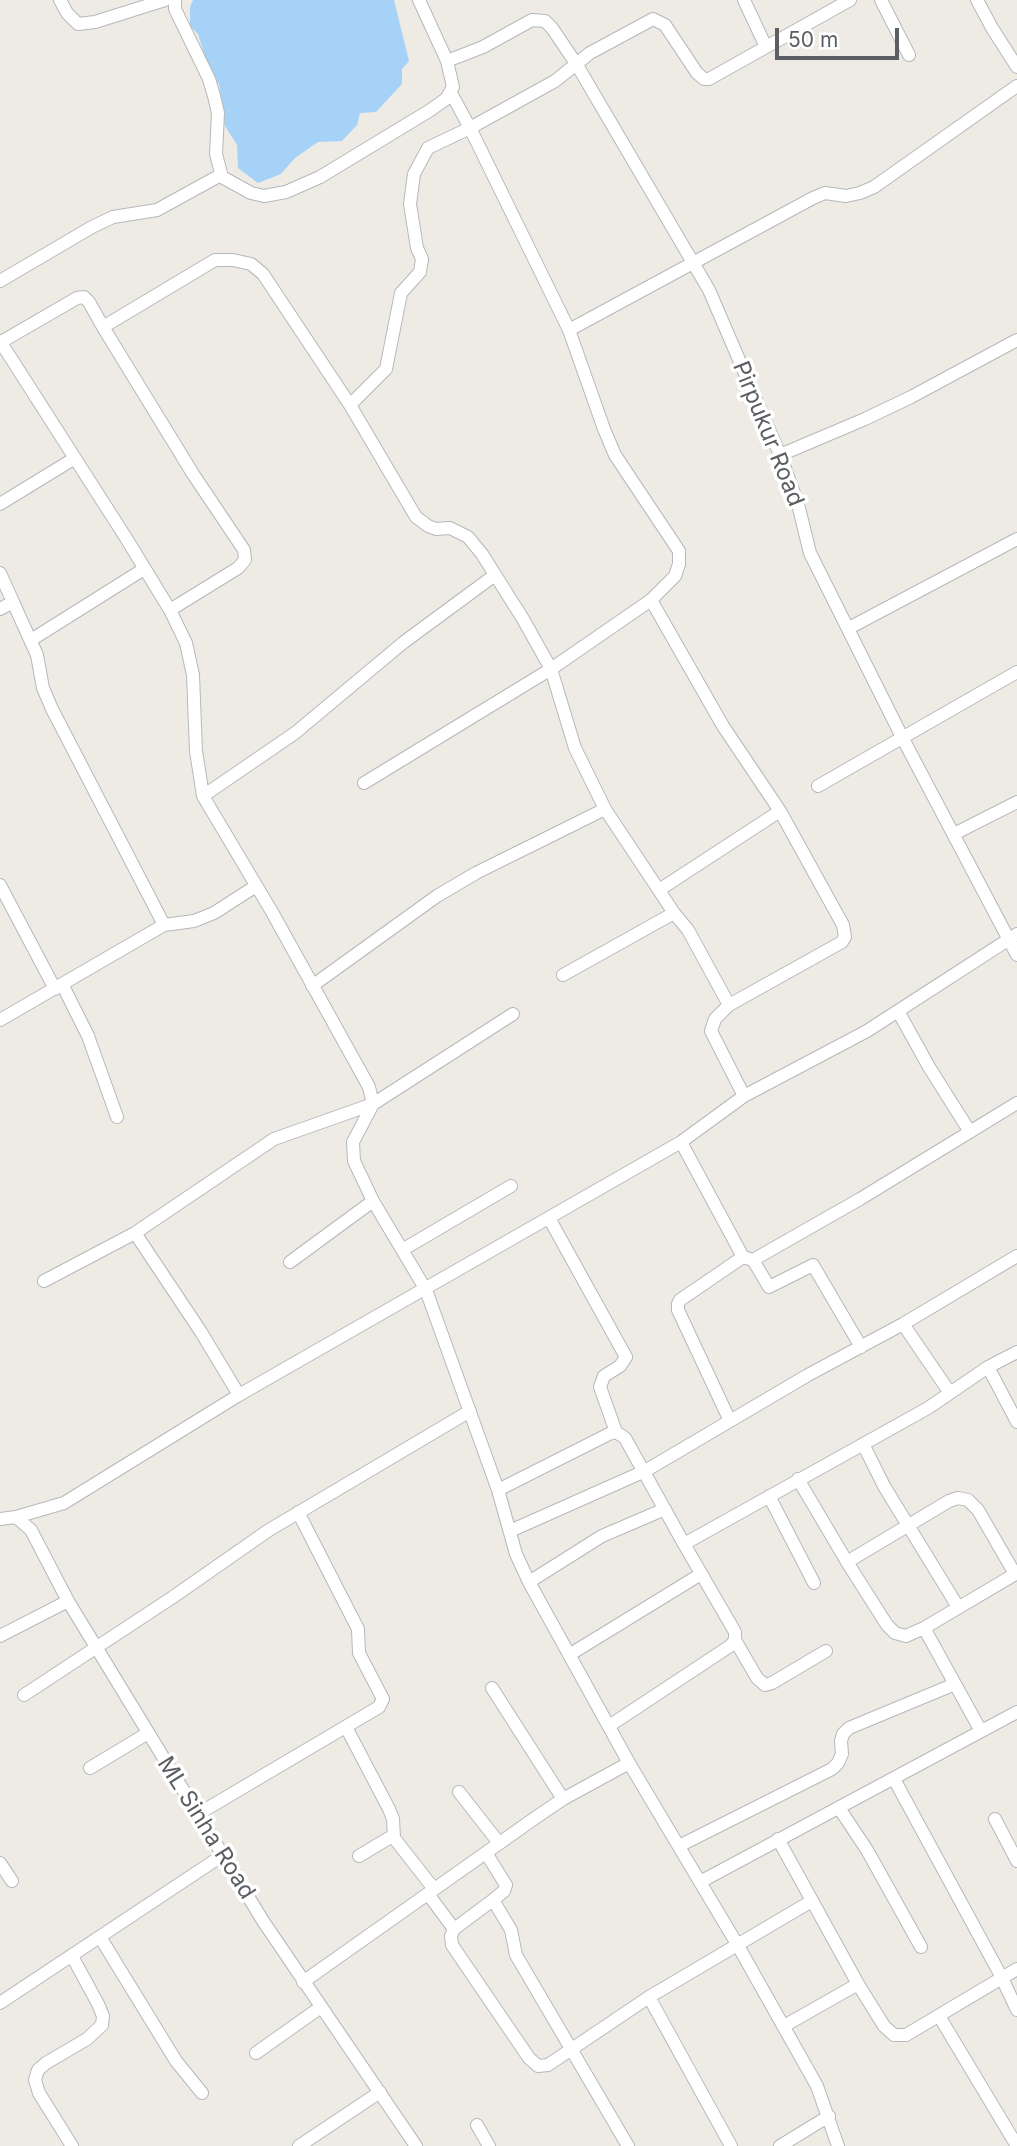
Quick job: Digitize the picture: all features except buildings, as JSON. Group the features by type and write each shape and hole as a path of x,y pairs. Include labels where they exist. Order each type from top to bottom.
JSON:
{"street":[{"path":"60,0 67,13 78,24 95,22 165,0"},
{"path":"175,0 175,9 209,79 214,96 218,113 216,154 222,177"},
{"path":"0,281 92,227 113,217 157,210 210,179 222,177 251,193 264,195 286,192 320,177 429,111 451,93 453,87 447,61 419,0"},
{"path":"744,0 766,47"},
{"path":"350,405 386,369 401,293 420,272 422,259 416,248 410,204 414,174 428,148 555,81 590,53 653,19 665,25 697,73 704,79 715,76 849,0"},
{"path":"881,0 909,55"},
{"path":"977,0 1017,67"},
{"name":"Pirpukur Road","path":"447,61 483,47 532,20 545,21 577,65 709,290 780,455 810,553 902,737 1013,937 1017,955"},
{"path":"569,330 813,198 825,193 853,194 874,187 1017,86"},
{"path":"364,783 551,669 651,600 676,576 679,564 679,551 615,455 569,330 451,93"},
{"path":"103,327 215,260 251,264 263,274 350,405 416,517 428,526 450,528 468,537 482,554 551,669 575,748 605,809 688,930 729,1005"},
{"path":"170,610 239,568 245,560 244,550 193,474 89,302 84,298 77,298 0,341 170,610 186,643 193,676 196,751 203,796 369,1087 373,1104 357,1133 352,1151 354,1161 373,1201 426,1290 498,1490 516,1554 629,1763 737,1944 817,2086 838,2146"},
{"path":"780,455 888,408 1017,340"},
{"path":"0,504 75,458"},
{"path":"849,628 1017,539"},
{"path":"31,640 144,569"},
{"path":"0,573 31,640 43,688 52,709 164,925"},
{"path":"203,796 295,733 404,642 495,575"},
{"path":"651,600 723,726 780,811 843,925 845,937 842,942 729,1005 715,1019 711,1031 744,1096"},
{"path":"0,609 13,602"},
{"path":"818,786 1017,672"},
{"path":"954,834 1017,802"},
{"path":"312,986 437,896 476,873 605,809"},
{"path":"659,890 780,811"},
{"path":"0,885 88,1036 117,1117"},
{"path":"0,1020 164,925 194,921 214,913 256,887"},
{"path":"563,975 674,913"},
{"path":"0,1519 64,1503 239,1395 681,1142 744,1096 867,1031 1013,937"},
{"path":"898,1011 970,1132"},
{"path":"44,1282 135,1233 274,1139 373,1104 513,1014"},
{"path":"730,1421 678,1310 680,1300 748,1259 860,1199 1017,1103"},
{"path":"681,1142 748,1259 769,1287 813,1265 860,1347"},
{"path":"402,1250 511,1186"},
{"path":"290,1262 373,1201"},
{"path":"549,1218 626,1357 620,1366 604,1376 600,1387 616,1432 625,1438 645,1471 735,1632 735,1640 757,1678 765,1685 772,1683 826,1651"},
{"path":"135,1233 239,1395"},
{"path":"510,1531 645,1471 904,1324 1017,1256"},
{"path":"904,1324 950,1393"},
{"path":"684,1544 928,1408 988,1367 1017,1352"},
{"path":"988,1367 1017,1422"},
{"path":"24,1695 269,1530 470,1411"},
{"path":"498,1490 609,1433 616,1432"},
{"path":"863,1444 907,1525 958,1607"},
{"path":"798,1479 847,1562 887,1625 895,1633 906,1636 924,1628 1016,1573 978,1510 968,1500 958,1498 847,1562"},
{"path":"769,1496 814,1583"},
{"path":"529,1582 602,1536 665,1509"},
{"path":"198,1814 379,1707 383,1699 359,1653 358,1629 298,1512"},
{"name":"ML Sinha Road","path":"16,1517 31,1530 68,1601 303,1982 416,2146"},
{"path":"569,1656 701,1574"},
{"path":"0,1636 68,1601"},
{"path":"924,1628 981,1731"},
{"path":"609,1726 730,1646 735,1640"},
{"path":"678,1846 832,1769 842,1754 841,1741 849,1728 956,1684"},
{"path":"492,1688 563,1799"},
{"path":"700,1882 1017,1712"},
{"path":"345,1727 393,1819 394,1838 454,1928"},
{"path":"90,1768 148,1733"},
{"path":"303,1982 563,1799 629,1763"},
{"path":"894,1779 1017,2010"},
{"path":"459,1793 499,1843"},
{"path":"839,1808 867,1850 920,1947"},
{"path":"995,1819 1017,1861"},
{"path":"359,1856 389,1838 394,1838"},
{"path":"778,1839 810,1902 858,1984 884,2026 894,2035 906,2035 1001,1976 1017,1969"},
{"path":"485,1853 506,1885 493,1900 454,1928 451,1936 453,1945 529,2058 538,2066 548,2065 649,1997 810,1902"},
{"path":"0,2003 223,1855"},
{"path":"0,1863 12,1881"},
{"path":"493,1900 511,1930 516,1955 628,2146"},
{"path":"100,1937 176,2061 202,2093"},
{"path":"72,1956 98,2004 103,2016 102,2025 87,2039 46,2063 38,2070 35,2080 39,2092 72,2146"},
{"path":"784,2026 858,1984"},
{"path":"649,1997 731,2146"},
{"path":"256,2053 320,2007"},
{"path":"939,2016 1017,2146"},
{"path":"299,2146 380,2092"},
{"path":"780,2146 829,2116"},
{"path":"477,2125 489,2146"}],"water":[{"path":"193,0 394,0 409,61 402,69 402,84 376,112 360,113 357,125 342,141 318,142 295,158 281,174 258,183 238,168 237,145 225,126 219,84 211,76 198,34 190,26 190,7"}]}
